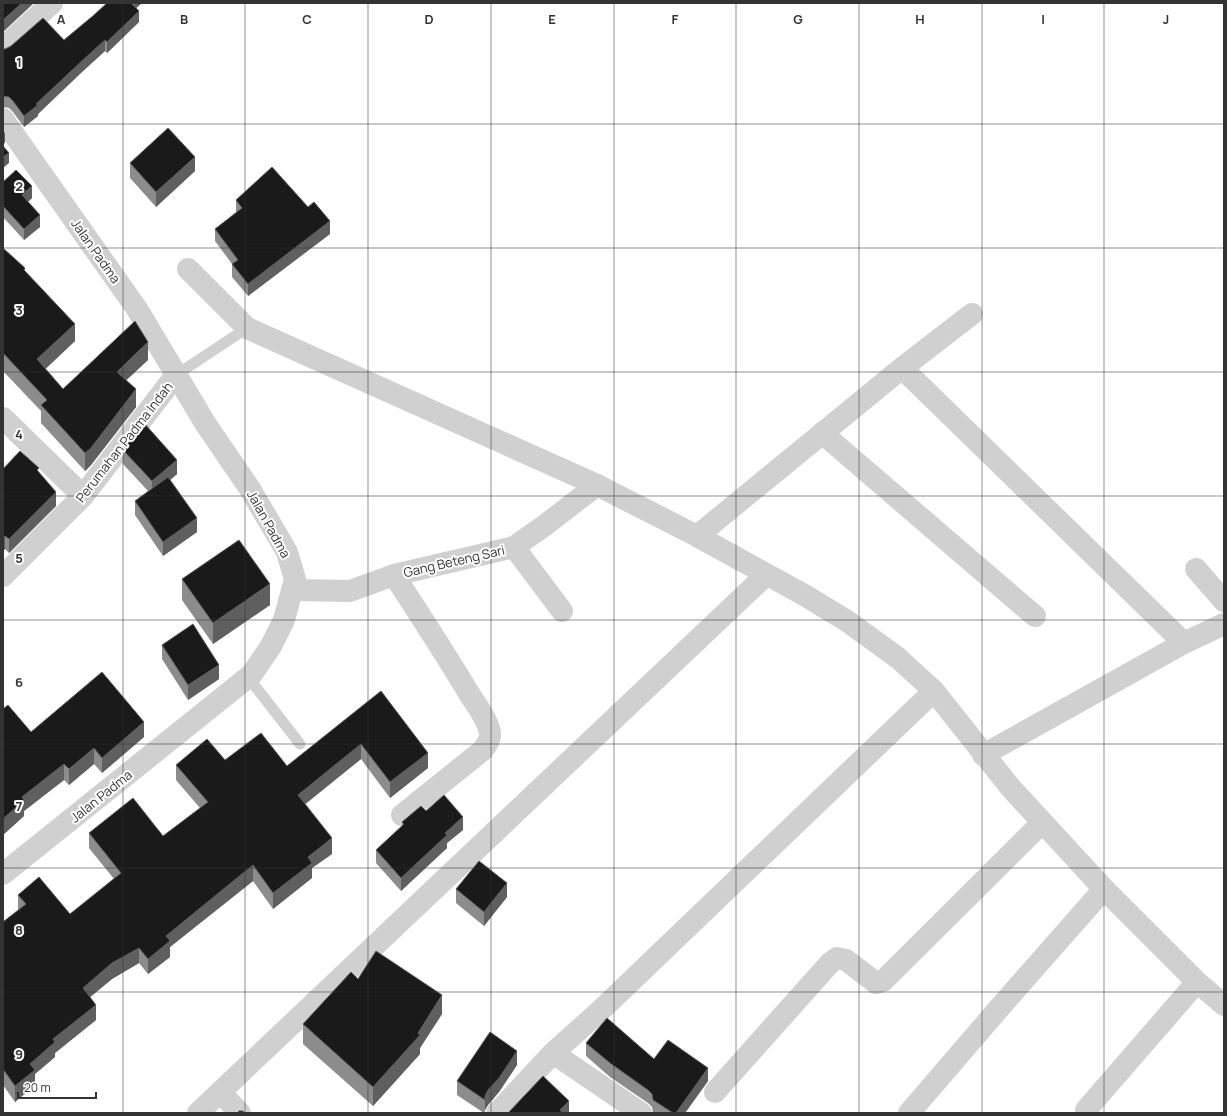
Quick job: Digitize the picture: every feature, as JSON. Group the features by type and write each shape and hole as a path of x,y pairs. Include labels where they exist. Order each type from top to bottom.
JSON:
{"street":[{"path":"3,48 52,3"},
{"name":"Jalan Padma","path":"3,119 128,296 288,552 294,579 284,620 270,646 252,674 3,874"},
{"path":"188,269 247,328 597,485 697,536 847,620 898,658 934,691 1010,787 1042,823 1104,889 1197,982 1224,1005"},
{"path":"697,536 902,368 972,314"},
{"path":"902,368 1184,643"},
{"name":"Perumahan Padma Indah","path":"5,571 83,496 176,375"},
{"path":"3,418 83,496"},
{"path":"822,433 1035,616"},
{"name":"Gang Beteng Sari","path":"292,590 350,591 394,575 514,547 597,485"},
{"path":"514,547 562,611"},
{"path":"1196,569 1224,601"},
{"path":"394,575 470,695 485,720 490,734 489,741 483,750 402,815"},
{"path":"198,1113 766,575"},
{"path":"984,755 1184,643 1224,624"},
{"path":"497,1113 553,1053 612,999 934,691"},
{"path":"715,1092 830,963 837,958 846,960 876,983 883,981 1042,823"},
{"path":"909,1113 1104,889"},
{"path":"1086,1110 1197,982"},
{"path":"553,1053 641,1113"},
{"path":"220,1092 240,1113"}],"lane":[{"path":"176,375 247,328"},
{"path":"248,677 300,744"}],"building":[{"path":"3,3 22,3 3,20"},
{"path":"107,3 131,3 139,11 107,42 105,40 83,60 36,104 38,105 24,116 9,97 3,96 3,49 11,46 43,18 64,40"},
{"path":"168,128 195,157 156,192 130,163"},
{"path":"3,146 9,153 3,157"},
{"path":"272,167 308,207 314,202 330,221 248,284 232,264 238,260 215,229 242,208 236,200"},
{"path":"16,170 32,186 22,195 40,215 24,229 3,206 3,182"},
{"path":"3,248 25,268 24,270 75,324 37,359 63,389 135,321 148,342 117,372 136,389 91,448 85,453 41,405 47,400 3,353"},
{"path":"144,423 177,460 152,481 123,450"},
{"path":"20,451 39,468 37,470 56,492 9,539 5,536 3,538 3,469"},
{"path":"168,477 197,518 163,542 135,501"},
{"path":"239,540 270,584 213,623 182,579"},
{"path":"193,624 219,665 188,685 162,645"},
{"path":"102,672 144,722 102,758 94,748 69,769 64,764 22,797 24,800 3,819 3,709 8,705 31,732"},
{"path":"381,691 428,753 390,782 361,744 298,795 332,838 308,857 312,863 273,893 253,865 166,936 170,941 148,959 139,948 112,963 83,988 96,1005 53,1039 55,1042 30,1064 35,1070 15,1086 3,1069 3,922 26,904 18,895 39,877 70,914 121,873 89,833 133,798 163,836 208,802 176,765 207,739 225,760 261,733 287,766"},
{"path":"444,795 463,817 445,833 447,835 401,878 376,850 404,824 402,822 421,806 426,811"},
{"path":"479,861 507,883 484,912 456,889"},
{"path":"376,951 442,995 418,1033 420,1035 373,1087 303,1024 351,972 358,979"},
{"path":"607,1018 654,1059 668,1040 708,1068 676,1113 673,1113 653,1100 652,1094 648,1090 610,1063 586,1043"},
{"path":"490,1032 517,1051 499,1078 488,1090 485,1100 457,1081"},
{"path":"543,1076 569,1101 560,1110 563,1113 508,1113"},
{"path":"239,1111 243,1111 244,1113 237,1113"}]}
